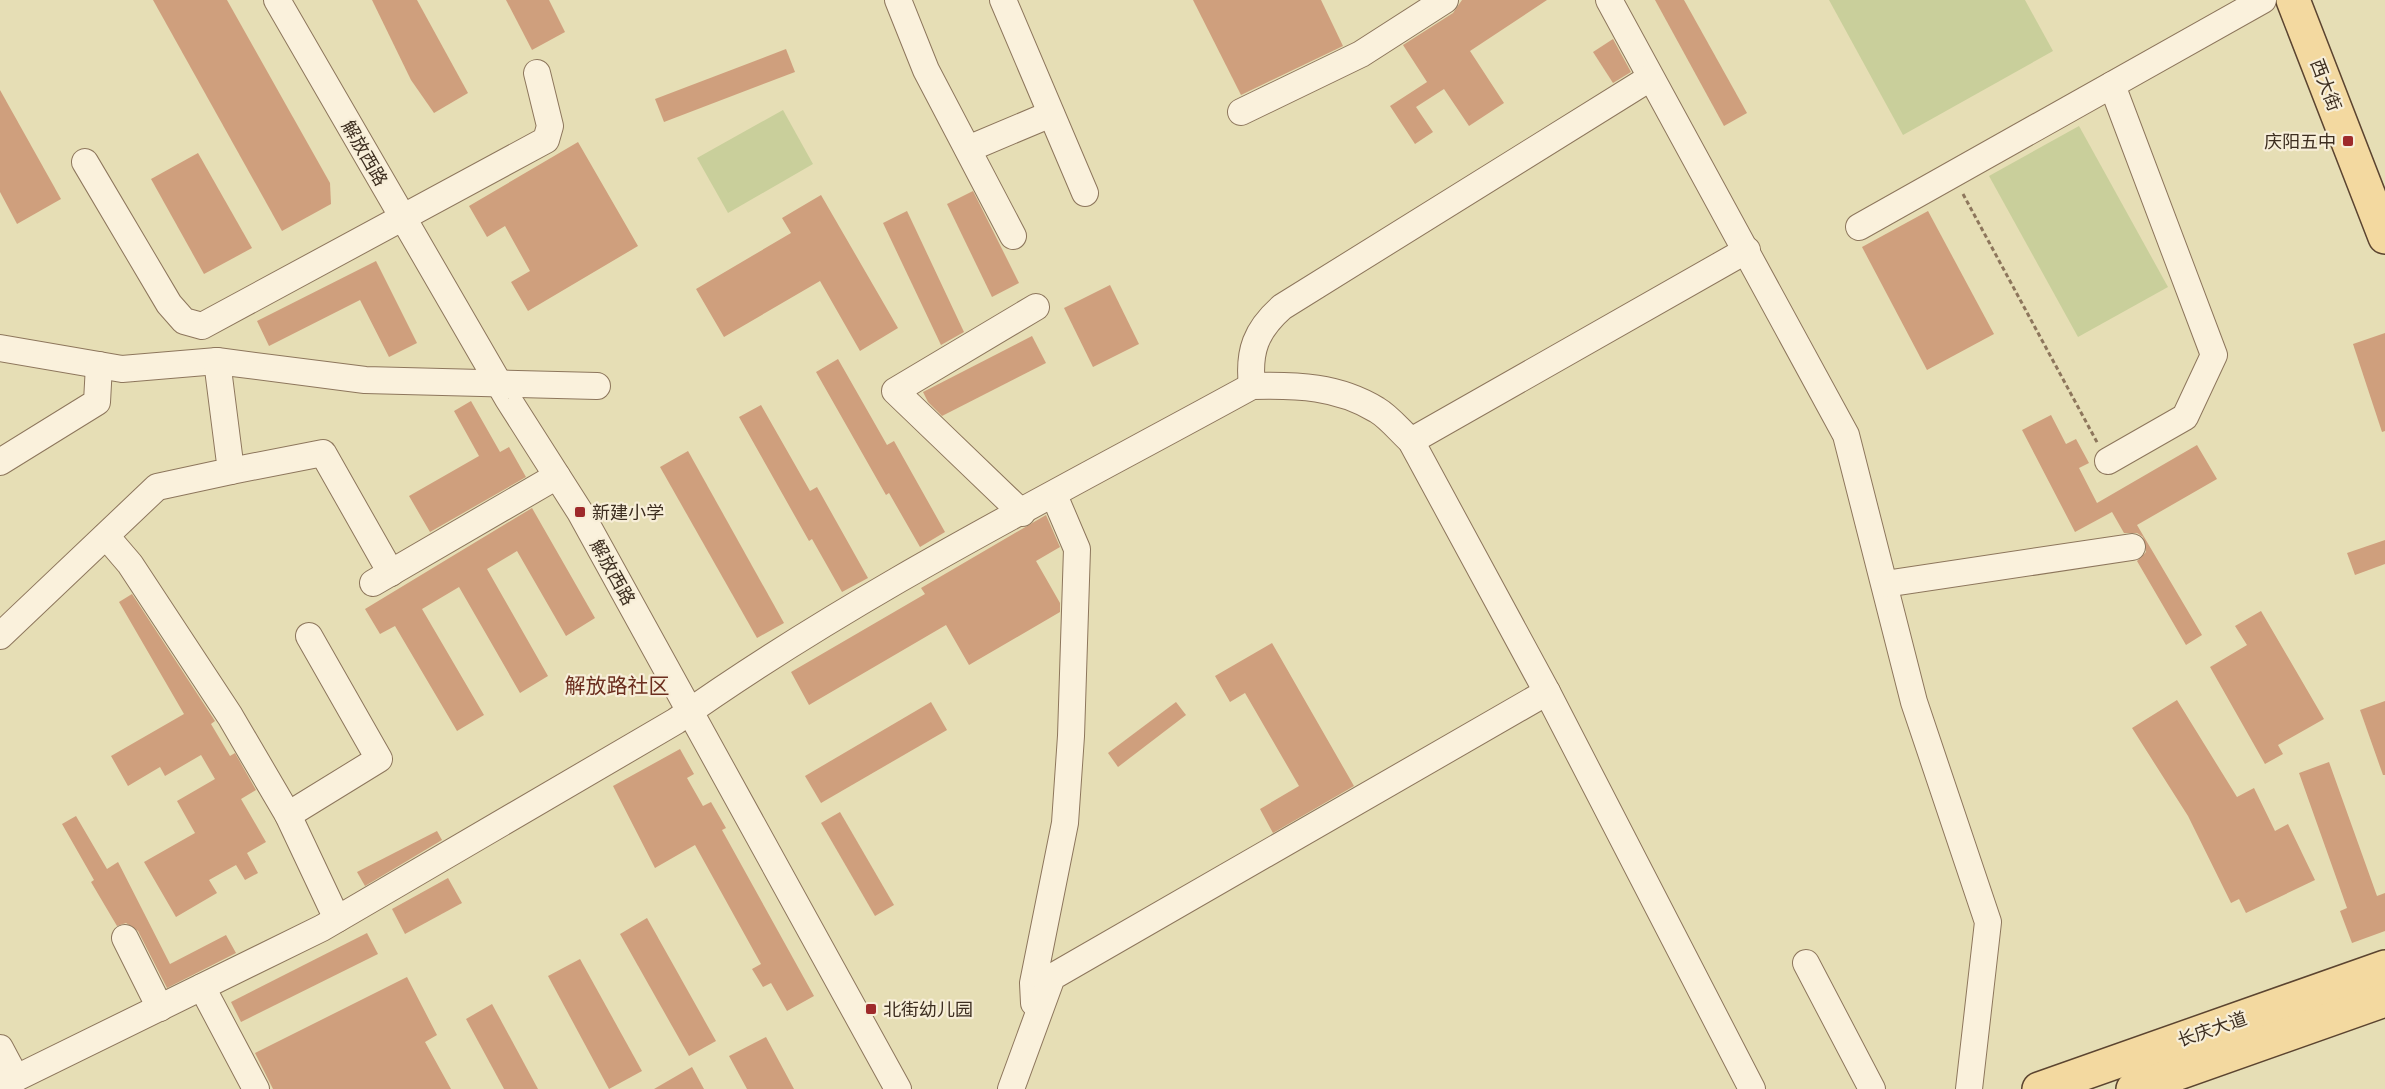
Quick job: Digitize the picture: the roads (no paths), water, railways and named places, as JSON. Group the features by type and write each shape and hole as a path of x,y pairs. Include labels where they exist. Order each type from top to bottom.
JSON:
{"main road":[{"name":"西大街","path":"2293,0 2385,237"},
{"name":"西大街","path":"2316,0 2385,178"},
{"name":"长庆大道","path":"2039,1089 2385,967"},
{"name":"长庆大道","path":"2133,1089 2385,1000"}],"street":[{"name":"解放西路","path":"277,0 410,215 508,384 557,476 696,707 916,1089"},
{"name":"解放西路","path":"295,0 410,215"},
{"path":"898,0 926,70 1013,236"},
{"path":"1003,0 1085,194"},
{"path":"1241,112 1361,54 1445,0"},
{"path":"1859,226 2263,0"},
{"path":"1611,1 1650,78 1747,250 1846,435 1886,584 1914,702 1988,922 1969,1089"},
{"path":"85,162 169,304 184,321 202,326 546,140 550,126 537,73"},
{"path":"1252,386 1249,363 1254,342 1265,322 1282,308 1650,78"},
{"path":"2108,461 2185,417 2214,355 2112,85"},
{"path":"968,149 1051,114"},
{"path":"1411,441 1747,250"},
{"path":"1022,513 895,391 1036,306"},
{"path":"0,348 122,369 217,361 365,380 597,386"},
{"path":"217,361 231,471"},
{"path":"0,462 97,402 99,364"},
{"name":"解放西路","path":"508,384 595,506 696,707 898,1089"},
{"path":"0,1048 8,1082 337,919 696,707 898,581 1252,386 1295,385 1339,391 1379,411 1411,441 1547,692 1752,1089"},
{"path":"0,636 157,487 323,453 382,578 557,476"},
{"path":"1034,1028 1033,983 1065,823 1071,736 1077,549 1054,495"},
{"path":"106,536 130,564 230,716 288,815 337,919"},
{"path":"1886,584 2132,547"},
{"path":"288,815 379,759 309,636"},
{"path":"1011,1089 1052,977 1547,692"},
{"path":"125,938 160,1008"},
{"path":"1806,963 1872,1089"},
{"path":"202,987 256,1089"}],"place":[{"name":"庆阳五中","path":"2348,141"},
{"name":"新建小学","path":"580,512"},
{"name":"北街幼儿园","path":"871,1009"}],"district":[{"name":"解放路社区","path":"617,685"}]}
